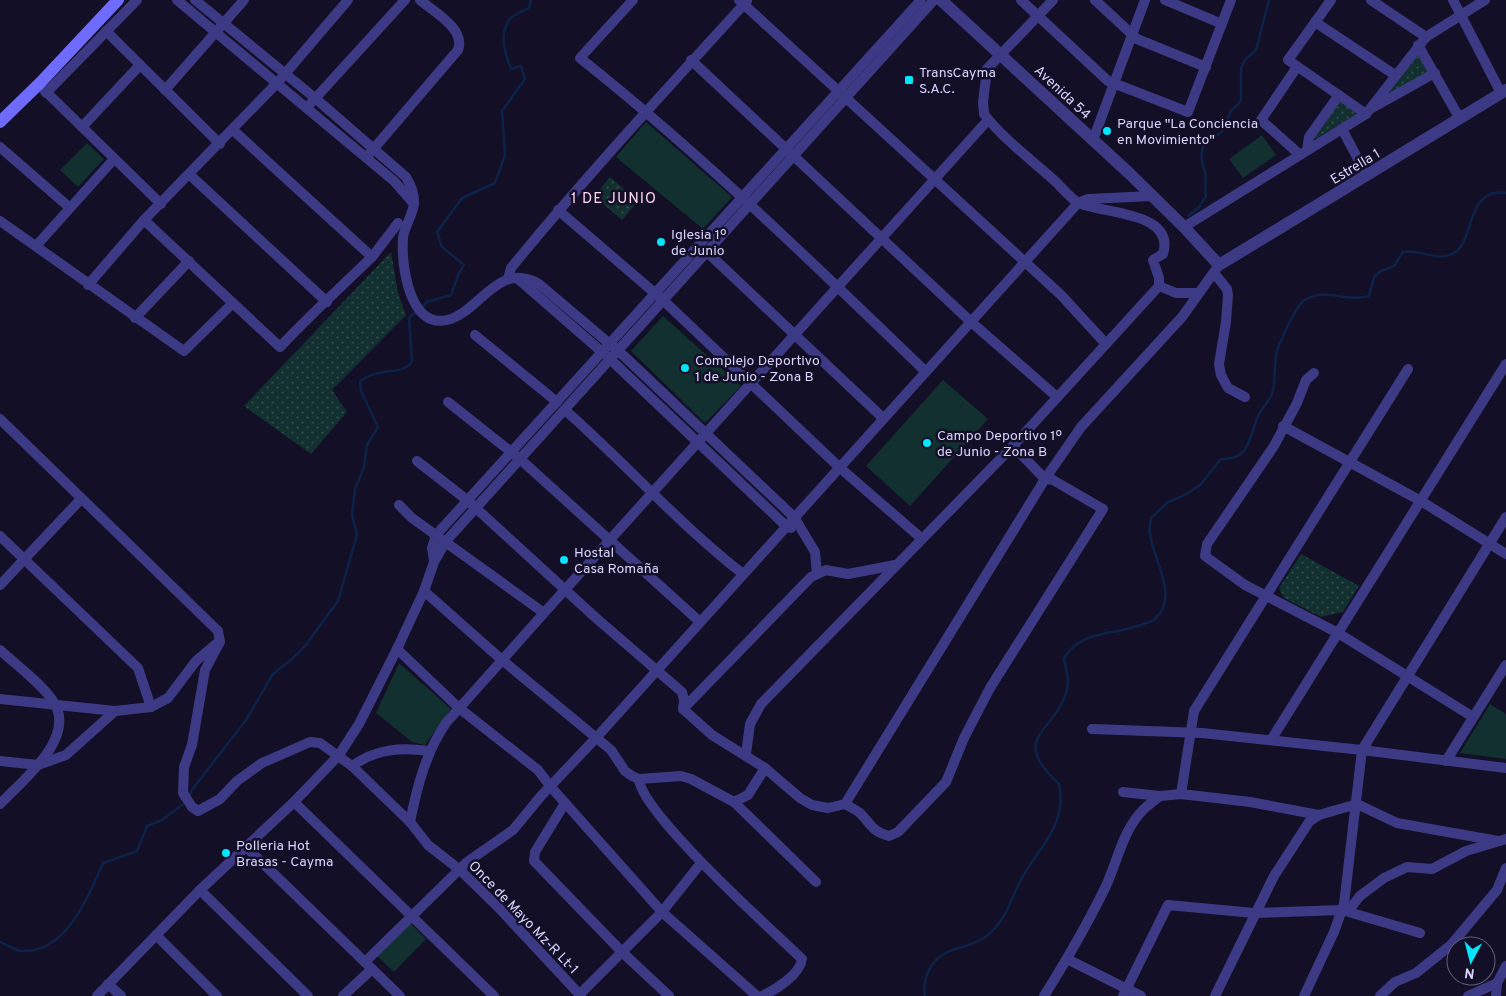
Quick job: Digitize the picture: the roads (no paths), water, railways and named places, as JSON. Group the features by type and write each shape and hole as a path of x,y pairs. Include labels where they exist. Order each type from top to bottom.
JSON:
{"main road":[{"path":"0,122 42,88 118,0"}],"street":[{"path":"137,0 106,31 42,88 161,204"},
{"path":"177,0 307,107 369,154"},
{"path":"195,0 315,98 414,204 403,236 412,300 419,311 441,321 454,318 512,278 530,280 539,284 618,351 794,517 816,552 817,574"},
{"path":"165,90 244,0"},
{"path":"88,285 144,220 190,175 278,82 348,0"},
{"path":"307,107 405,0"},
{"path":"369,154 452,57 460,44 457,31 420,0"},
{"path":"633,0 580,58 646,111 742,196 925,371"},
{"path":"434,562 432,548 436,535 921,0"},
{"path":"97,996 200,890 294,802 339,755 359,724 398,649 424,591 434,562 446,541 934,0"},
{"name":"Avenida 54","path":"941,0 1002,54 1184,227 1216,269"},
{"path":"1021,0 1108,81 1188,112 1231,0"},
{"path":"746,754 750,724 761,704 921,538 1013,446 1159,286 1159,278 1153,260 1163,254 1164,236 1160,232 1140,218 1078,203 988,120 982,109 986,69 1053,0"},
{"path":"1095,0 1133,36 1206,67"},
{"path":"1093,140 1145,0"},
{"path":"1165,0 1222,24"},
{"path":"1331,0 1288,60 1339,95 1369,111"},
{"path":"1371,0 1422,41 1435,73 1460,119"},
{"path":"1453,0 1462,14 1462,21 1503,91"},
{"path":"1369,111 1422,41 1485,0"},
{"path":"802,532 786,526 610,359 512,278 511,268 558,210 744,1 934,180 1061,295 1106,344"},
{"path":"1315,22 1395,75"},
{"path":"106,31 139,66 220,144"},
{"path":"691,60 970,322 1057,397"},
{"path":"82,127 139,66"},
{"path":"1297,67 1261,120 1303,152"},
{"path":"1184,227 1369,111 1435,73"},
{"name":"Estrella 1","path":"1216,269 1503,91"},
{"path":"1303,152 1309,137 1339,95"},
{"path":"410,822 414,799 429,751 446,723 988,120"},
{"path":"1342,129 1367,176"},
{"path":"233,130 372,257"},
{"path":"0,147 69,208"},
{"path":"36,246 114,159"},
{"path":"190,175 327,302"},
{"path":"343,996 412,917 460,870 481,851 510,833 550,786 596,738 1078,203 1088,200 1152,196"},
{"path":"558,210 664,301 839,467 921,538"},
{"path":"144,220 280,347 312,313 327,302 372,257 398,223"},
{"path":"0,221 184,351 233,303"},
{"path":"707,252 883,418"},
{"path":"136,318 188,261"},
{"path":"846,804 1045,479 1081,427 1182,318 1216,269 1227,289 1228,295 1226,322 1219,359 1221,375 1228,388 1245,397"},
{"path":"1159,286 1176,293 1198,293"},
{"path":"475,335 556,402"},
{"path":"1271,740 1506,364"},
{"path":"1181,794 1194,711 1408,369"},
{"path":"1314,373 1306,380 1274,446 1205,550 1205,556 1245,585 1266,594 1338,633 1473,717"},
{"path":"448,402 511,451 700,622"},
{"path":"565,410 718,554 743,574"},
{"path":"0,419 218,631 220,642 196,661 168,698 151,707 140,710 115,711 56,706 0,698"},
{"path":"1283,426 1421,501 1506,554"},
{"path":"683,709 712,735 746,754 800,798 812,805 828,808 846,804 860,813 870,827 889,836 898,832 946,782 964,738 990,688 1103,509 1053,480 1045,479 1013,446"},
{"path":"417,462 467,500 630,649 682,692 684,700 683,709"},
{"path":"0,585 81,499"},
{"path":"399,505 412,518 544,613"},
{"path":"1304,996 1334,932 1342,910 1357,804 1362,750 1506,517"},
{"path":"0,536 138,668 151,707"},
{"path":"683,709 811,577 826,570 848,574 895,565"},
{"path":"424,591 502,660 611,750 625,771 639,779 681,776 691,779 734,802 816,882"},
{"name":"Once de Mayo Mz-R Lt-1","path":"220,642 205,670 192,745 184,767 183,793 192,807 198,811 212,804 228,793 237,781 262,763 310,742 320,743 352,766 410,822 428,845 460,870 500,909 580,995"},
{"path":"398,649 460,708 538,770 662,912 757,996"},
{"path":"0,650 52,699 60,716 59,729 54,744 38,765 0,804"},
{"path":"1446,761 1506,665"},
{"path":"0,761 38,765 66,755 115,711"},
{"path":"1092,730 1190,732 1362,750 1506,768"},
{"path":"352,766 367,755 379,752 408,749 429,751"},
{"path":"734,802 748,794 765,768"},
{"path":"639,779 654,808 701,863 802,959 801,965 781,985 762,996"},
{"path":"1123,792 1160,796 1181,794 1250,802 1319,815"},
{"path":"1044,996 1067,959 1106,885 1121,846 1141,811 1160,796"},
{"path":"294,802 494,996"},
{"path":"565,803 535,852 534,861 669,996"},
{"path":"1215,996 1254,913 1309,822 1319,815 1357,804 1397,823 1502,840"},
{"path":"1125,993 1168,905 1254,913 1348,910 1360,896 1384,878 1407,867 1432,869 1466,851 1502,840"},
{"path":"246,847 400,996"},
{"path":"580,995 662,912 701,863"},
{"path":"1380,996 1395,982 1416,973 1451,945 1497,890 1506,868"},
{"path":"200,890 308,996"},
{"path":"1342,910 1420,933"},
{"path":"156,935 217,996"},
{"path":"1067,959 1125,993 1141,996"},
{"path":"1496,996 1497,983 1506,966"},
{"path":"1468,996 1497,983"},
{"path":"108,984 121,996"}],"waterway":[{"path":"422,307 427,302 451,295 464,265 442,247 437,232 462,198 495,183 505,155 502,111 525,79 521,66 511,69 505,50 505,30 511,18 529,8 531,0"},
{"path":"1188,216 1199,207 1206,196 1206,175 1201,157 1203,147 1223,131 1230,112 1241,101 1241,68 1245,60 1256,50 1269,0"},
{"path":"925,996 925,980 935,961 949,951 981,940 996,927 1009,906 1023,876 1045,843 1056,822 1061,798 1059,784 1044,768 1037,756 1036,745 1039,736 1060,706 1066,693 1068,680 1064,658 1080,642 1090,637 1135,627 1151,621 1155,619 1162,609 1165,599 1165,588 1152,544 1150,534 1151,518 1168,502 1185,495 1200,485 1221,459 1237,456 1247,447 1258,415 1273,391 1276,356 1279,346 1288,324 1300,304 1311,297 1319,295 1352,298 1369,296 1374,277 1381,271 1394,266 1403,252 1409,251 1434,256 1452,254 1465,239 1472,218 1483,199 1493,193 1506,193"},
{"path":"189,797 191,791 246,720 273,674 305,646 338,601 357,535 352,515 355,489 364,467 367,445 378,427 361,391 360,382 373,374 409,366 412,361 409,318 418,310"},
{"path":"0,942 21,951 37,949 51,943 73,921 90,892 103,863 137,851 147,826 162,820 186,802"}],"place":[{"name":"TransCayma S.A.C.","path":"909,80"},
{"name":"Parque \"La Conciencia en Movimiento\"","path":"1107,131"},
{"name":"Iglesia 1º de Junio","path":"661,242"},
{"name":"Complejo Deportivo 1 de Junio - Zona B","path":"685,368"},
{"name":"Campo Deportivo 1º de Junio - Zona B","path":"927,443"},
{"name":"Hostal Casa Romaña","path":"564,560"},
{"name":"Polleria Hot Brasas - Cayma","path":"226,853"}],"district":[{"name":"1 DE JUNIO","path":"614,198"}]}
